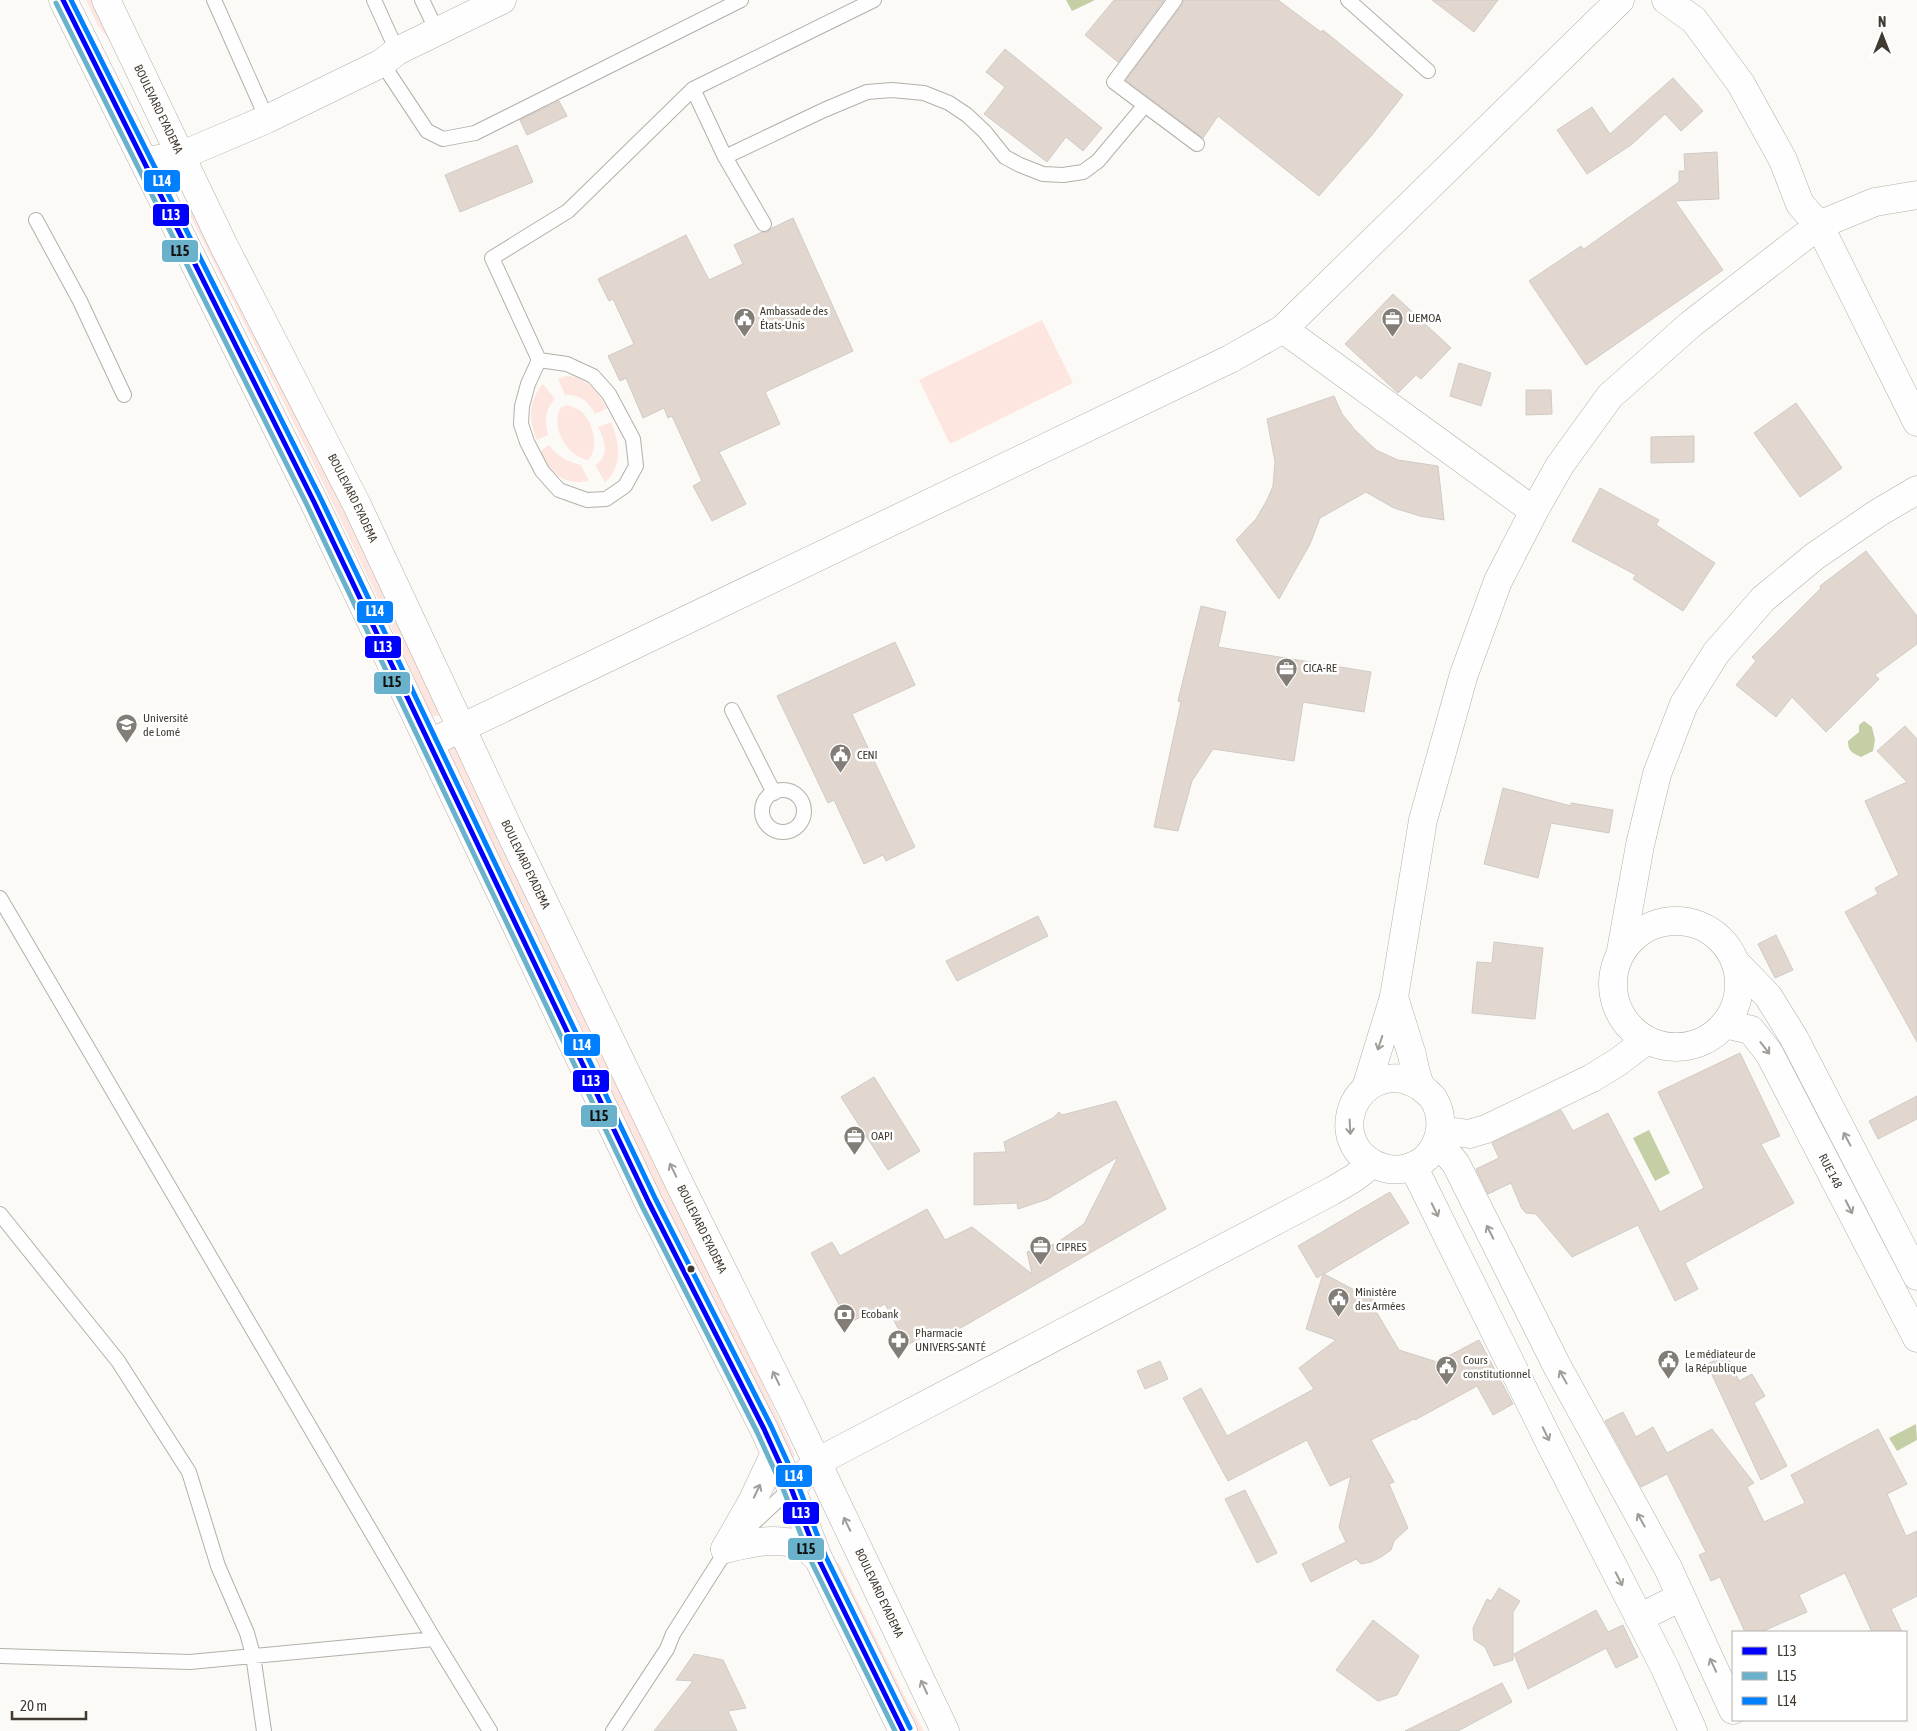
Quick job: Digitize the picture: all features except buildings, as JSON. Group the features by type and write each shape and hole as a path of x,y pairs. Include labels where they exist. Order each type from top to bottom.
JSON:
{"main road":[{"path":"63,0 314,502 648,1203 775,1453 791,1488 818,1558 903,1731"},
{"name":"BOULEVARD EYADEMA","path":"106,0 228,254 357,504 515,843 817,1462 945,1731"},
{"path":"144,161 180,156 267,119 437,31 502,0"},
{"path":"430,743 1212,368 1283,329 1620,0"},
{"path":"1666,0 1694,20 1741,84 1783,160 1800,204 1819,225 1917,422"},
{"path":"1366,1088 1394,997 1423,820 1464,674 1498,581 1560,465 1610,396 1691,324 1819,225 1875,202 1917,195"},
{"path":"1283,329 1534,511"},
{"path":"1736,963 1739,984 1736,1005 1725,1024 1712,1036 1697,1043 1680,1047 1663,1046 1647,1040 1633,1030 1622,1017 1615,1001 1612,984 1615,967 1621,951 1640,845 1657,774 1684,704 1716,652 1763,599 1815,556 1878,513 1917,490"},
{"path":"1621,951 1647,927 1664,922 1682,921 1700,925 1715,934 1728,947 1736,963 1768,996 1794,1038 1917,1276"},
{"path":"1394,997 1420,1086"},
{"name":"RUE 148","path":"1725,1024 1751,1030 1770,1053 1917,1338"},
{"path":"1438,1137 1469,1134 1486,1129 1592,1078 1618,1062 1647,1040"},
{"path":"1402,1079 1420,1086 1432,1098 1440,1113 1438,1137 1426,1158 1413,1166 1393,1170 1372,1164 1360,1155 1352,1143 1349,1128 1350,1113 1356,1099 1366,1088 1383,1080 1402,1079"},
{"path":"1438,1137 1456,1164 1557,1366 1668,1568 1732,1708"},
{"path":"791,1488 817,1462 1332,1191 1354,1178 1372,1164"},
{"path":"1413,1166 1665,1668 1693,1731"},
{"path":"725,1549 752,1502 775,1453"},
{"path":"725,1549 758,1541 779,1540 804,1546 818,1558"},
{"path":"1639,1618 1681,1596"}],"lane":[{"path":"214,0 267,119"},
{"path":"374,0 389,57 427,131 443,139 475,133 741,0"},
{"path":"422,0 437,31"},
{"path":"539,360 567,364 593,376 609,394 633,439 636,466 625,486 606,499 587,500 559,490 542,471 527,442 521,424 522,406 528,384 539,360 492,258 568,211 693,89 874,0"},
{"path":"1175,0 1114,82 1197,144"},
{"path":"1348,0 1428,71"},
{"path":"693,89 725,156 764,224"},
{"path":"725,156 867,92 892,90 924,93 949,103 967,115 985,132 1005,157 1020,166 1043,174 1063,175 1083,172 1098,161 1145,105"},
{"path":"36,220 80,301 124,395"},
{"path":"732,710 774,793"},
{"path":"0,898 434,1639 490,1731"},
{"path":"0,1214 118,1361 189,1472 218,1566 247,1633 253,1656 264,1731"},
{"path":"612,1731 667,1649 673,1634 725,1549 791,1488"},
{"path":"0,1656 190,1662 434,1639"}],"shaded area":[{"path":"86,0 97,0 127,62 98,26"},
{"path":"1066,0 1095,0 1072,11"},
{"path":"192,210 289,389 440,713 438,716 433,716 428,709 342,522 190,215"},
{"path":"1042,320 1073,383 950,444 919,380"},
{"path":"566,376 580,379 591,386 607,408 595,414 590,406 580,397 565,395 558,379"},
{"path":"543,384 555,399 551,403 546,416 548,435 537,440 532,425 531,411 534,397"},
{"path":"568,405 582,412 592,429 594,449 588,460 573,453 562,440 559,432 558,415 561,407"},
{"path":"611,422 618,446 618,454 615,469 605,482 595,465 603,458 605,448 603,437 598,427"},
{"path":"549,445 563,458 581,465 589,481 572,481 553,472 538,453"},
{"path":"1864,721 1872,727 1875,740 1873,751 1861,757 1851,751 1848,741 1859,732 1859,725"},
{"path":"455,746 727,1304 795,1455 789,1461 646,1167 574,1011 498,859 447,751 448,748"},
{"path":"1649,1130 1670,1173 1655,1181 1633,1138"},
{"path":"1916,1424 1917,1440 1897,1451 1889,1438"},
{"path":"831,1563 839,1563 905,1697 924,1731 912,1731"}],"transit line":[{"name":"L13","path":"63,0 314,502 649,1203 764,1429 791,1488 818,1558 903,1731"},
{"name":"L14","path":"71,0 321,499 656,1200 771,1426 798,1485 825,1555 910,1728"},
{"name":"L15","path":"56,3 307,505 642,1206 757,1432 784,1491 811,1561 895,1731"}],"place":[{"name":"Ambassade des États-Unis","path":"744,337"},
{"name":"UEMOA","path":"1392,337"},
{"name":"CICA-RE","path":"1287,687"},
{"name":"Université de Lomé","path":"127,744"},
{"name":"CENI","path":"841,774"},
{"name":"OAPI","path":"855,1155"},
{"name":"CIPRES","path":"1040,1266"},
{"name":"Ministère des Armées","path":"1339,1318"},
{"name":"Ecobank","path":"845,1333"},
{"name":"Pharmacie UNIVERS-SANTÉ","path":"899,1359"},
{"name":"Le médiateur de la République","path":"1669,1380"},
{"name":"Cours constitutionnel","path":"1447,1386"}]}
